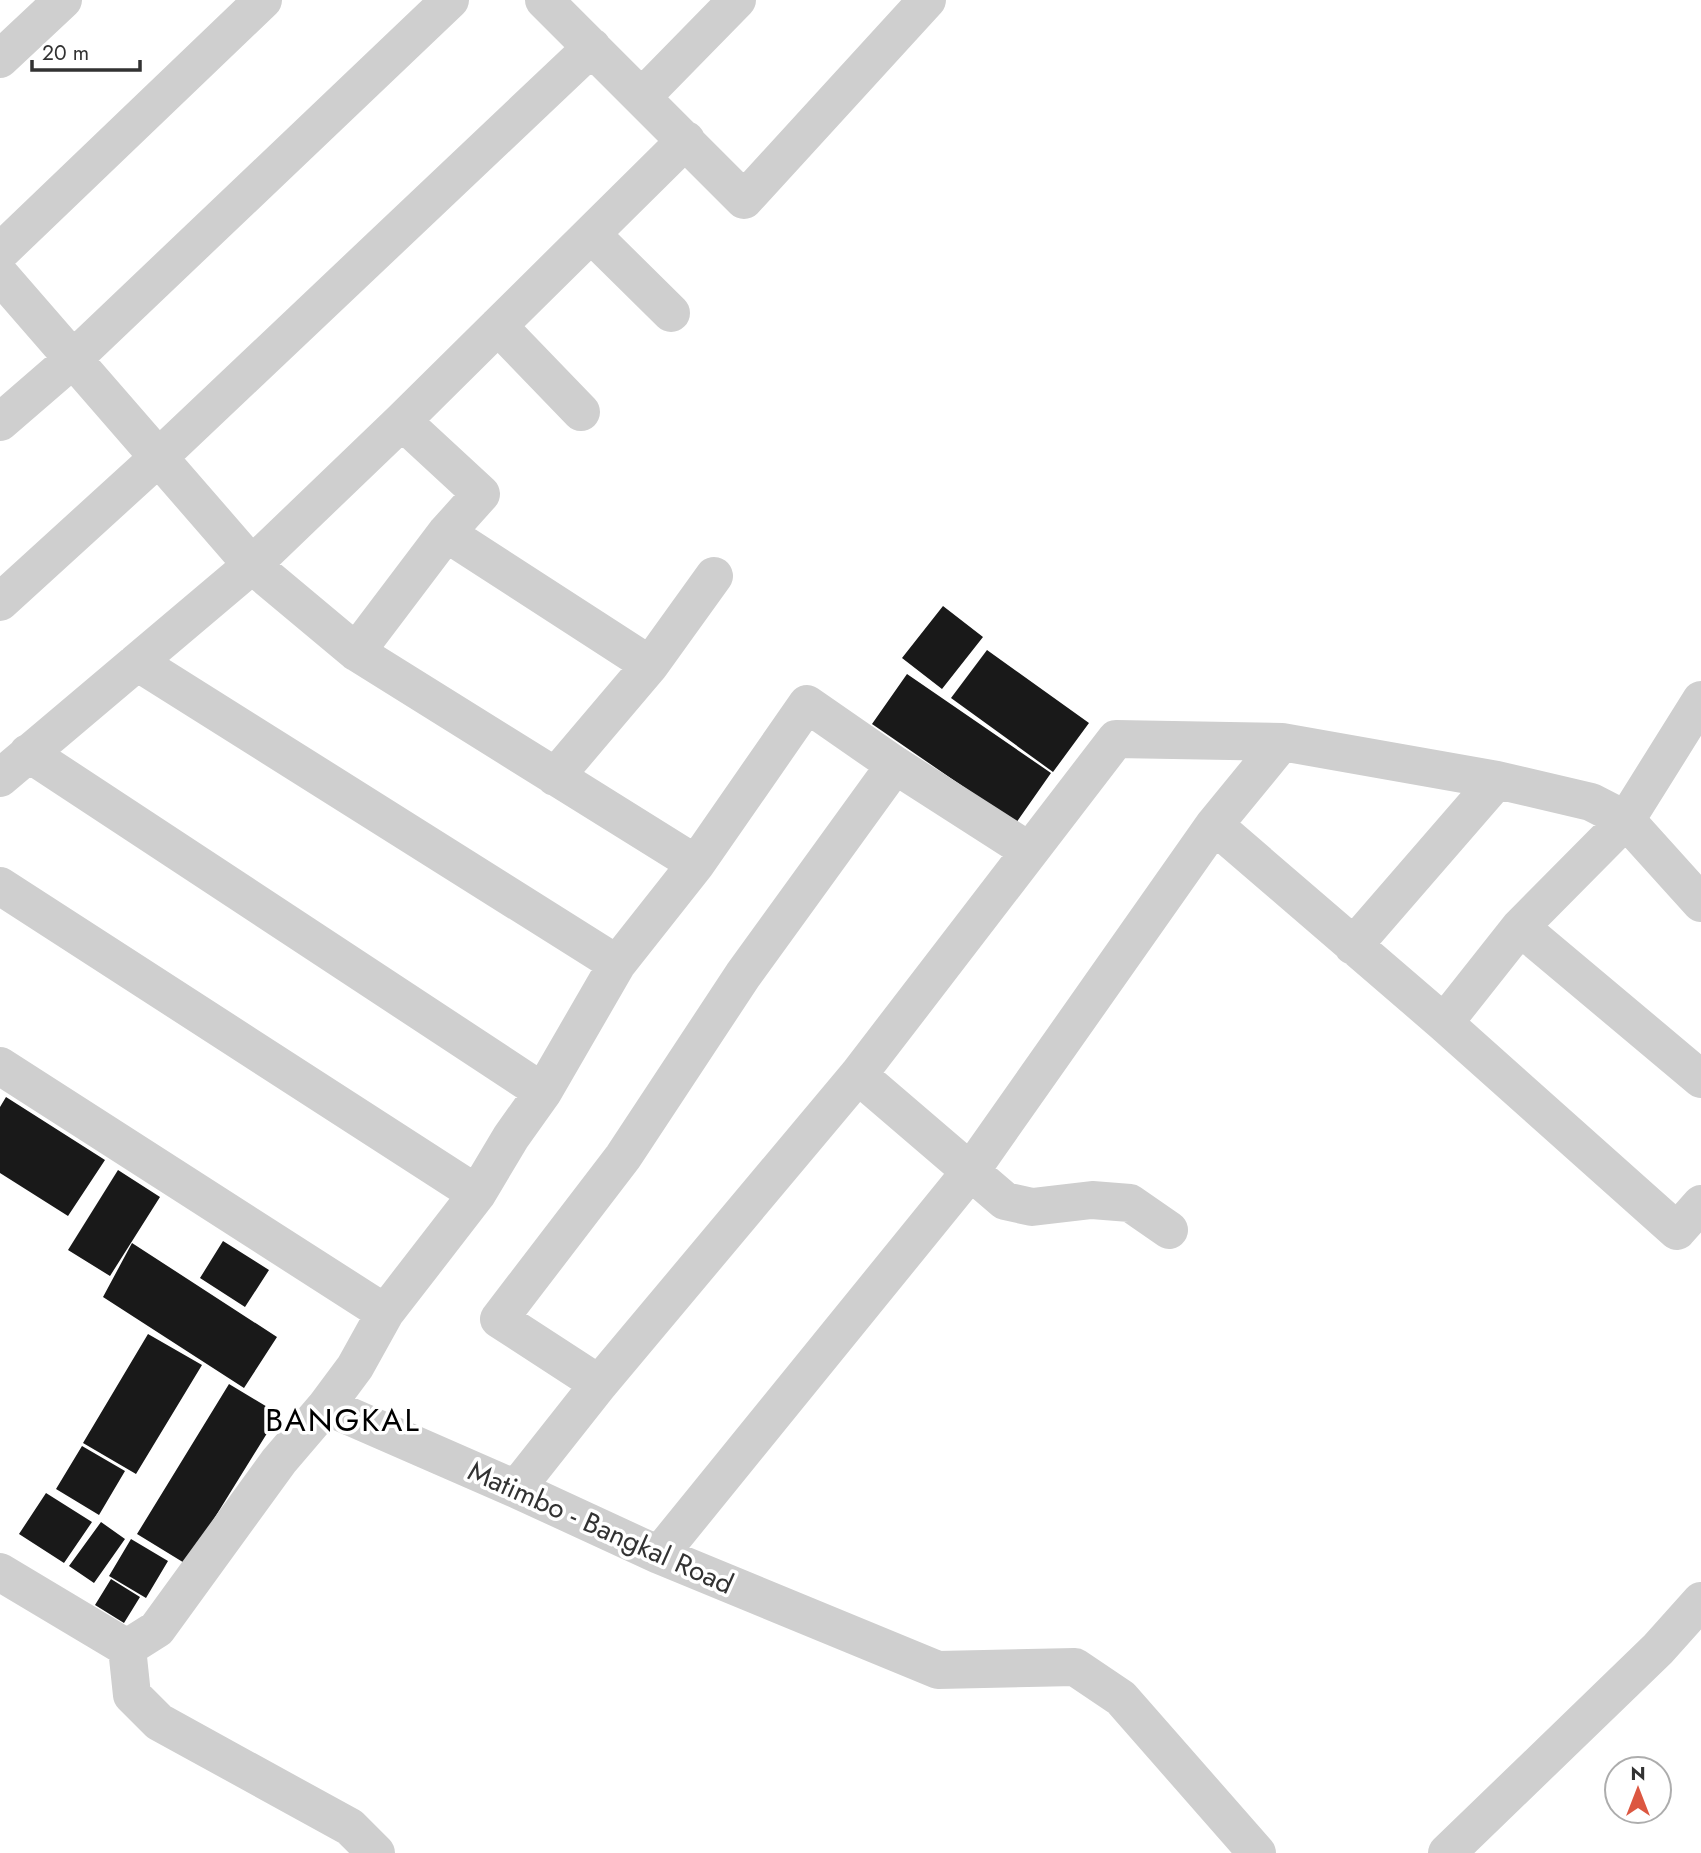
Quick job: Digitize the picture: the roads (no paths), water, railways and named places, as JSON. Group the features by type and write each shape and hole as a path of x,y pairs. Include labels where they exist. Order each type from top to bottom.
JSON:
{"street":[{"path":"0,59 63,0"},
{"path":"0,252 263,0"},
{"path":"0,422 73,359 450,0"},
{"path":"642,97 737,0"},
{"path":"551,2 744,201 928,0"},
{"path":"0,602 159,457 592,47"},
{"path":"0,778 252,565 686,140"},
{"path":"591,234 671,313"},
{"path":"0,275 252,565 356,652 696,864"},
{"path":"498,326 581,412"},
{"path":"356,652 446,533 481,494 402,421"},
{"path":"446,533 650,665"},
{"path":"555,777 650,665 714,576"},
{"path":"137,662 617,964"},
{"path":"1444,1023 1520,927 1626,820 1701,700"},
{"path":"127,1648 157,1629 279,1461 355,1367 385,1313 477,1194 511,1137 543,1092 617,964 696,864 807,704 895,765 1029,851"},
{"path":"516,1489 599,1384 858,1076 1116,738 1282,742 1497,780 1591,802 1626,820 1701,902"},
{"path":"659,1555 970,1172 1214,825 1282,742"},
{"path":"28,753 543,1092"},
{"path":"599,1384 499,1319 623,1157 743,975 895,765"},
{"path":"1353,946 1497,780"},
{"path":"1214,825 1444,1023 1677,1231 1701,1204"},
{"path":"0,886 477,1194"},
{"path":"1520,927 1701,1079"},
{"path":"0,1066 385,1313"},
{"path":"858,1076 1005,1201 1032,1207 1092,1200 1130,1203 1170,1230"},
{"name":"Matimbo - Bangkal Road","path":"326,1406 659,1555 938,1670 1075,1667 1121,1698 1257,1853"},
{"path":"0,1572 127,1648"},
{"path":"1447,1853 1658,1649 1701,1601"},
{"path":"127,1648 132,1695 159,1722 350,1827 376,1853"}],"district":[{"name":"BANGKAL","path":"343,1420"}]}
